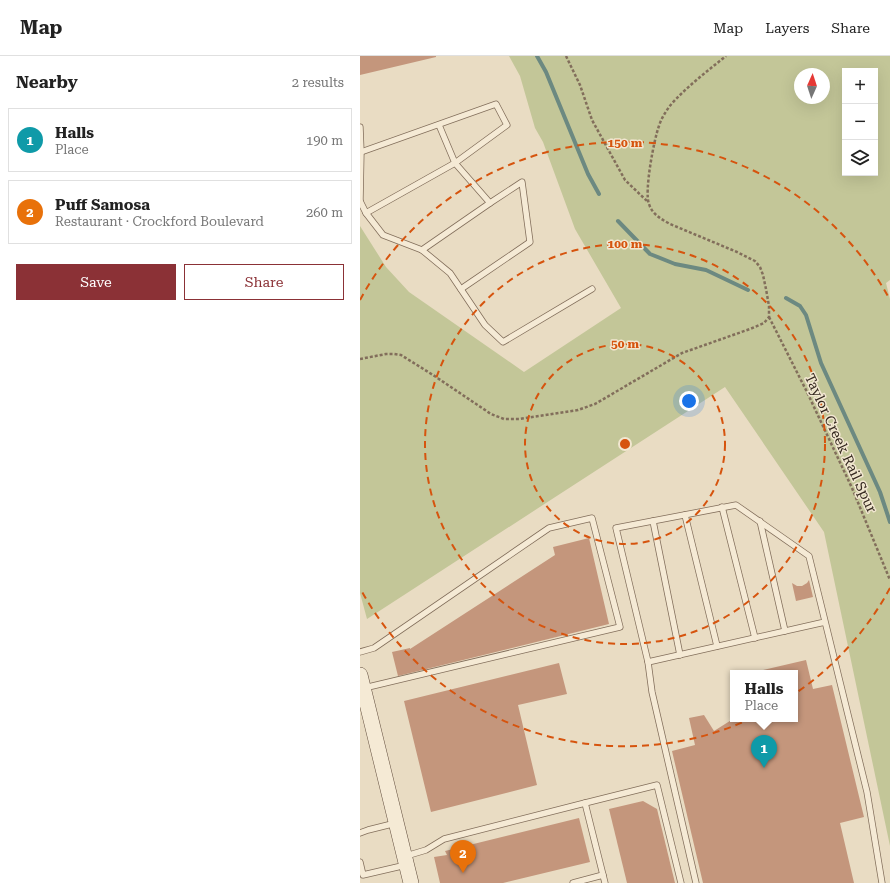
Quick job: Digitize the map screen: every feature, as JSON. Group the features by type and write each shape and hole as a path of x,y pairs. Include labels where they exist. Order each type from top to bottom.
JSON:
{"street":[{"path":"362,682 411,883"}],"lane":[{"path":"361,152 496,104 507,125 455,163 366,213"},
{"path":"439,125 455,163 490,203"},
{"path":"360,127 360,201 366,213 383,235 422,250 450,273 485,325 503,342 592,288"},
{"path":"422,250 522,182 530,242 461,290"},
{"path":"696,883 652,692 648,662 616,528 736,505 809,556 867,792 882,883"},
{"path":"722,508 755,638"},
{"path":"685,515 717,646"},
{"path":"360,652 374,648 549,528 592,518 620,627 362,682"},
{"path":"653,521 680,655"},
{"path":"760,522 785,631"},
{"path":"648,662 825,622"},
{"path":"360,862 363,875 406,861 444,839 657,785 681,883"},
{"path":"585,803 605,883"},
{"path":"360,833 396,823"},
{"path":"573,883 603,875"}],"path":[{"path":"566,56 580,85 592,120 625,180 648,202"},
{"path":"360,359 386,354 401,356 433,375 491,414 504,419 519,419 578,410 596,404 682,353 764,323 769,316 769,306 760,267 755,260 670,224 661,219 652,211 648,202 647,194 655,140 658,126 662,118 670,105 685,90 726,56"},
{"name":"Taylor Creek Rail Spur","path":"769,316 852,488 890,580"}],"green space":[{"path":"509,56 890,56 890,280 886,283 890,299 890,846 824,532 725,387 367,619 360,593 360,226 386,267 409,292 524,372 621,308 575,229 543,142 535,128 520,76"}],"building":[{"path":"360,56 436,56 436,57 360,75"},
{"path":"589,538 609,624 398,676 392,652 410,649 555,555 553,547"},
{"path":"809,580 813,597 796,601 792,583 797,586 802,586"},
{"path":"806,660 813,689 832,685 864,817 840,823 854,883 703,883 672,751 695,745 689,718 704,715 714,731 730,721 798,722 798,670 763,670"},
{"path":"559,663 567,694 518,705 537,785 431,812 404,701"},
{"path":"643,801 657,809 675,883 627,883 609,809"},
{"path":"579,818 590,862 503,883 440,883 434,857 447,855 445,851"}],"waterway":[{"path":"537,56 546,72 588,174 599,194"},
{"path":"618,221 650,254 675,264 706,270 748,290"},
{"path":"786,298 800,306 806,315 821,363 880,492 890,522"}],"place":[{"name":"Halls","path":"764,768"},
{"name":"Puff Samosa","path":"463,873"}]}
